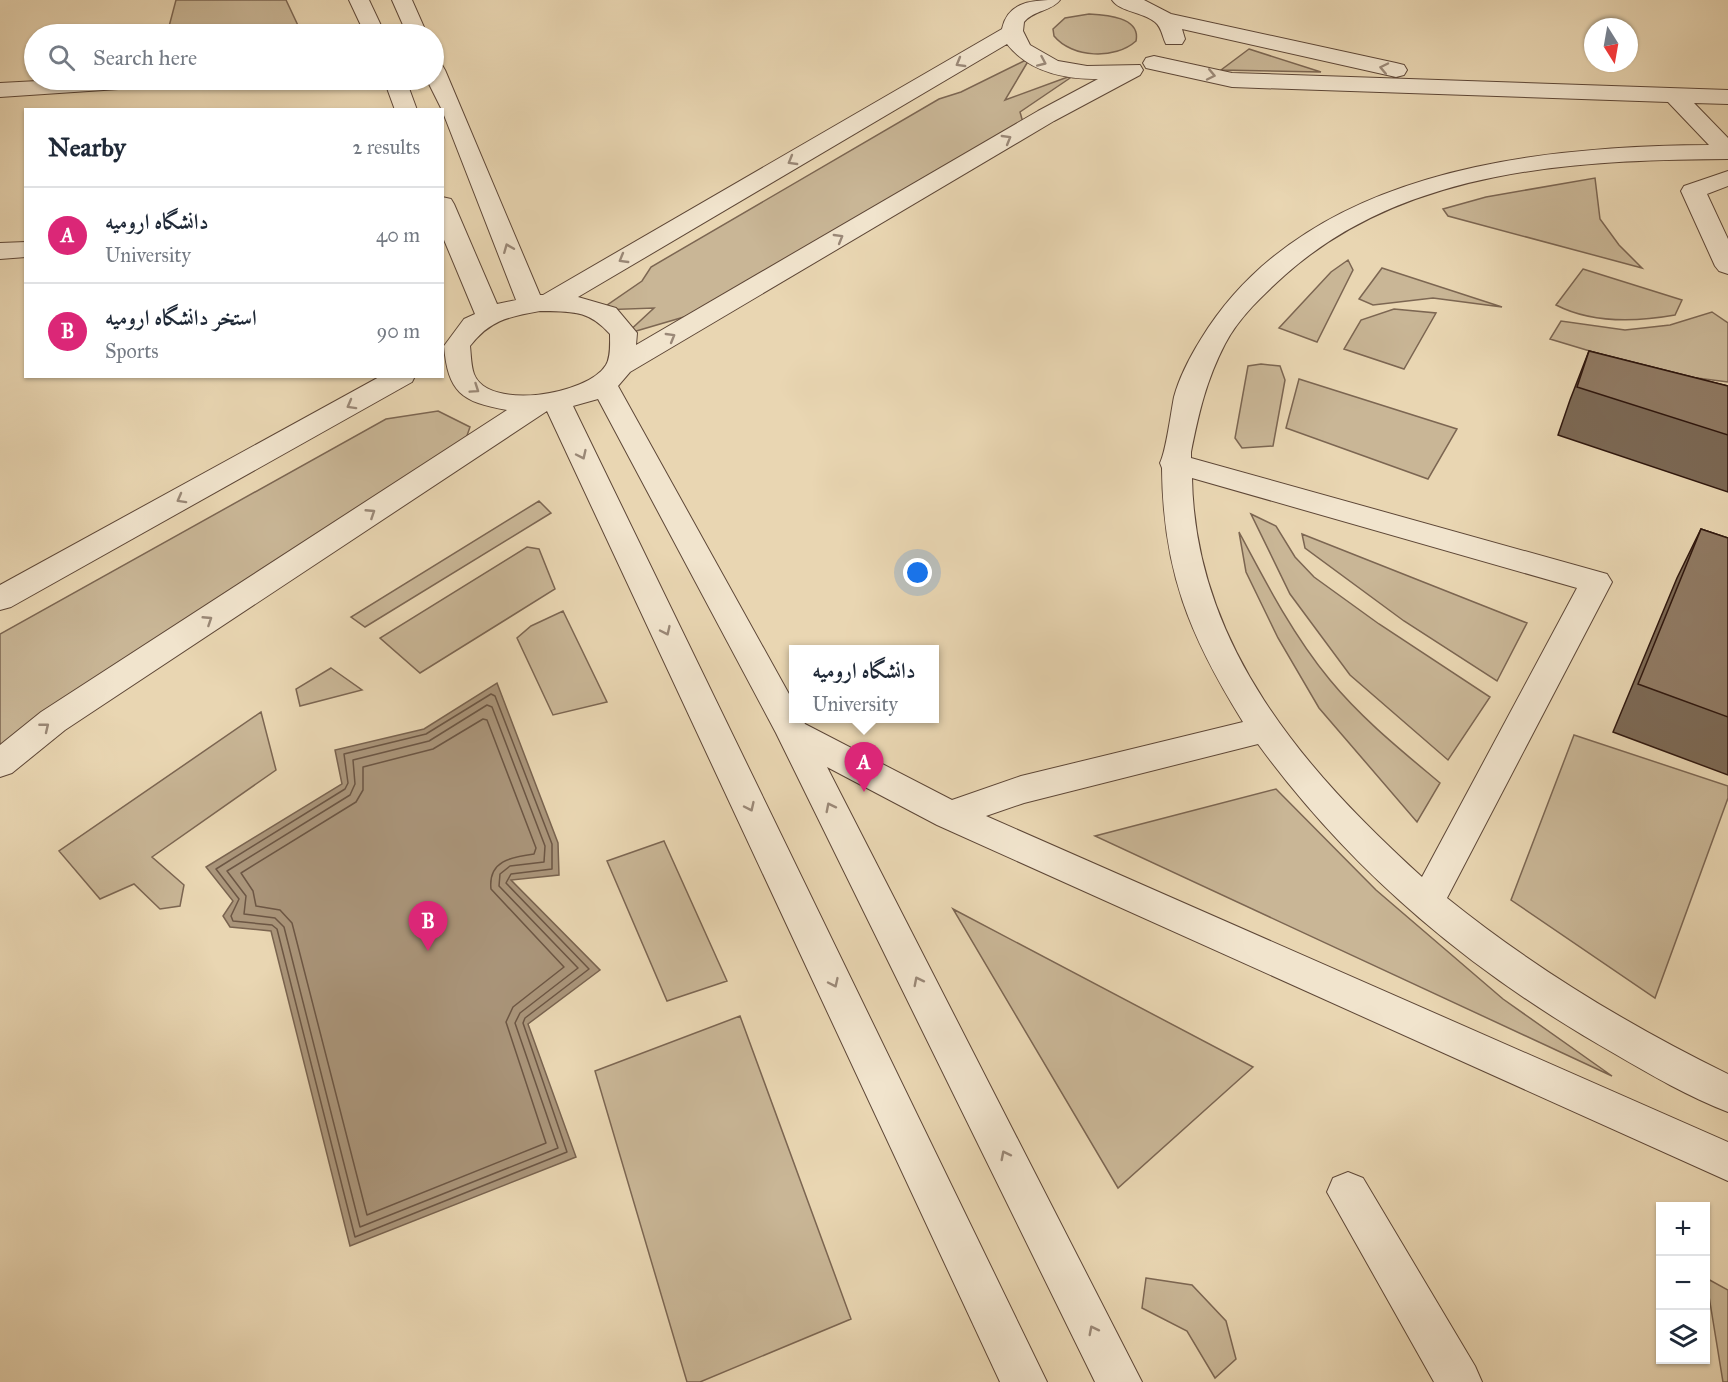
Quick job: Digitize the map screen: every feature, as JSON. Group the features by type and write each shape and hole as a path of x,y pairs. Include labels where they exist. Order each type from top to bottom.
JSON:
{"lane":[{"path":"359,0 370,24"},
{"path":"402,0 413,24"},
{"path":"1050,0 1022,5 1014,20 1011,33 1016,46 1031,57 1052,67 1106,74 1143,67 1233,80 1728,97"},
{"path":"1132,2 1165,19 1482,89"},
{"path":"1011,33 541,302 489,316 476,324 450,350 463,381 480,394 506,403 547,403 574,398 1046,116 1168,53 1174,42 1173,30 1165,19"},
{"path":"0,90 24,88"},
{"path":"399,90 405,108"},
{"path":"443,90 541,302"},
{"path":"1673,94 1728,152"},
{"path":"1728,152 1643,152 1585,156 1485,171 1414,191 1351,218 1294,252 1247,293 1211,342 1185,399 1174,463 1178,523 1192,588 1222,657 1265,729 1310,787 1348,828 1427,902 1504,963 1592,1021 1688,1075 1728,1094"},
{"path":"1728,178 1693,191 1728,266"},
{"path":"445,215 489,316"},
{"path":"0,251 24,249"},
{"path":"541,302 577,304 599,310 615,321 625,335 627,350 612,375"},
{"path":"612,375 1119,1382"},
{"path":"0,599 398,378"},
{"path":"0,764 53,721 547,403"},
{"path":"547,403 1024,1382"},
{"path":"1174,463 1596,582 1427,902"},
{"path":"949,815 1021,790 1265,729"},
{"path":"793,733 949,815 1728,1162"},
{"path":"1348,1192 1459,1382"}],"shaded area":[{"path":"176,0 286,0 297,24 170,24"},
{"path":"1089,14 1113,17 1128,22 1136,33 1136,41 1117,51 1094,54 1071,49 1054,36 1053,29 1065,18"},
{"path":"1249,49 1321,72 1221,70"},
{"path":"1030,58 1005,100 1076,74 1020,112 1024,126 718,307 626,334 654,308 600,310 642,281 651,267 939,99 961,92"},
{"path":"1595,178 1600,219 1619,245 1642,268 1448,216 1443,209 1486,197"},
{"path":"1348,260 1353,270 1317,342 1279,328 1331,272"},
{"path":"1382,268 1502,307 1433,298 1373,305 1359,299"},
{"path":"1583,269 1682,300 1675,315 1629,320 1584,315 1556,305"},
{"path":"1394,309 1436,313 1404,369 1344,349 1361,320"},
{"path":"1712,312 1728,323 1728,382 1666,374 1550,339 1561,321 1625,330 1670,325"},
{"path":"1261,364 1280,366 1285,380 1273,446 1242,448 1235,438 1248,366"},
{"path":"1299,379 1457,429 1428,479 1286,428"},
{"path":"438,411 470,427 463,447 0,746 0,634 386,419"},
{"path":"539,501 551,513 365,627 351,617"},
{"path":"1251,514 1276,526 1295,557 1314,577 1379,624 1490,697 1448,760 1350,675 1290,594"},
{"path":"1239,532 1292,627 1330,680 1369,721 1440,783 1417,822 1319,708 1278,638 1246,572"},
{"path":"1302,534 1527,623 1497,681 1404,621 1305,548"},
{"path":"527,547 539,549 555,589 420,673 380,638"},
{"path":"563,611 607,702 553,715 517,638 531,626"},
{"path":"331,668 362,690 300,706 296,689"},
{"path":"261,712 276,770 152,857 184,885 180,906 160,909 134,884 100,899 59,851"},
{"path":"1574,735 1728,786 1728,798 1655,998 1511,900"},
{"path":"1276,789 1376,890 1503,999 1612,1076 1095,836"},
{"path":"664,841 727,981 667,1001 607,861"},
{"path":"953,909 1253,1067 1118,1188"},
{"path":"740,1016 851,1319 700,1382 687,1382 595,1071"},
{"path":"1146,1278 1192,1285 1226,1321 1236,1359 1215,1378 1187,1331 1142,1308"},
{"path":"1710,1280 1728,1290 1728,1382 1723,1382 1710,1302"}],"water":[{"path":"497,683 558,843 559,875 511,880 600,970 528,1024 576,1157 350,1246 271,931 230,927 223,916 233,901 206,867 342,784 335,750 424,729"}],"building":[{"path":"1589,351 1728,386 1728,435 1577,387"},
{"path":"1701,529 1728,538 1728,717 1638,684"}],"place":[{"name":"دانشگاه ارومیه","path":"864,792"},
{"name":"استخر دانشگاه ارومیه","path":"428,951"}]}
